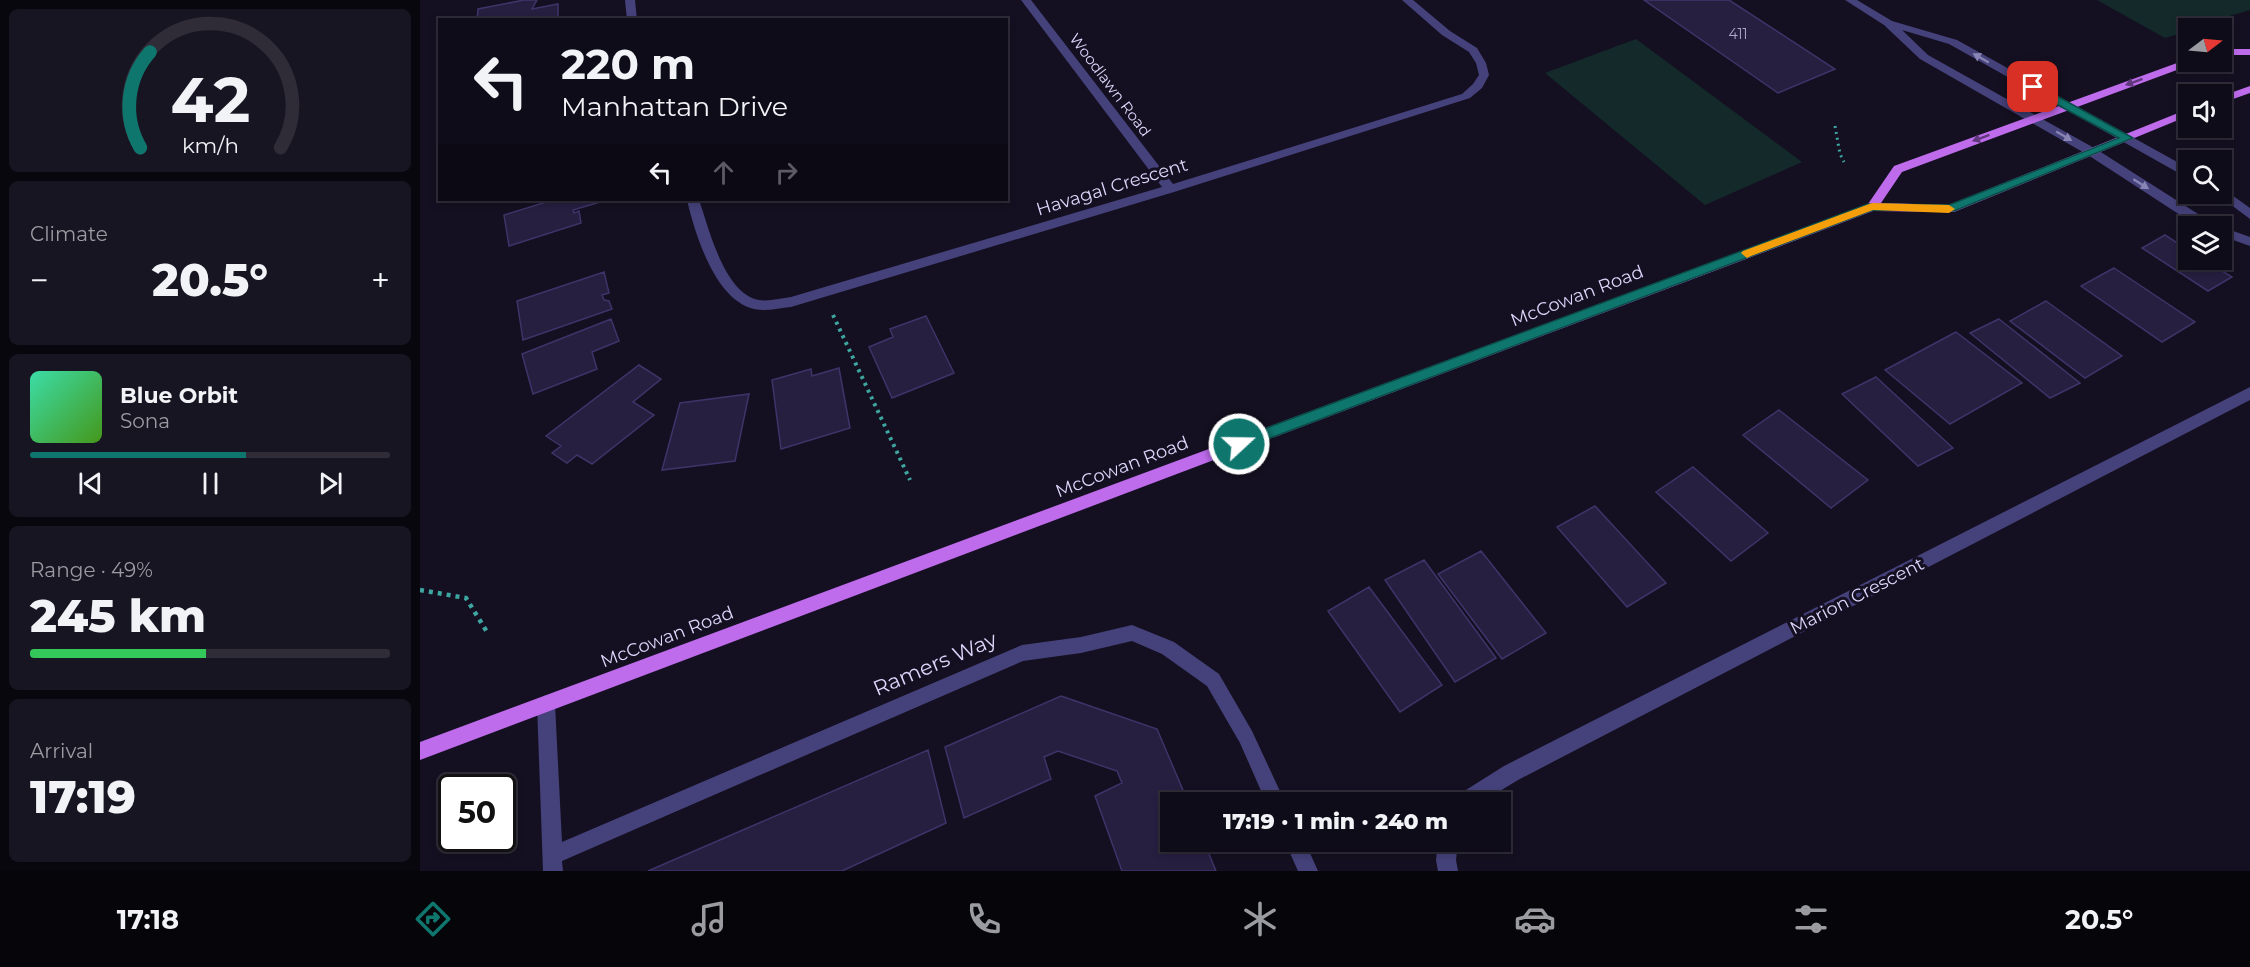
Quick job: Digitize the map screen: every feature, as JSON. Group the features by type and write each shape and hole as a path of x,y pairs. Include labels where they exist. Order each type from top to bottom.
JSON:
{"main road":[{"path":"2232,52 2250,52"},
{"path":"1872,207 1898,169 2178,66"},
{"path":"2232,96 2250,89"},
{"name":"McCowan Road","path":"420,751 1872,207 1950,209 2178,116"}],"street":[{"path":"630,0 632,18"},
{"name":"Woodlawn Road","path":"1026,0 1170,189"},
{"name":"Havagal Crescent","path":"693,201 719,271 736,294 755,305 791,302 823,293 1170,189 1466,96 1478,86 1484,75 1481,63 1473,50 1446,33 1407,0"},
{"path":"1850,0 1888,23 1924,57 2092,152 2191,216"},
{"path":"1888,23 1953,42 2178,167"},
{"path":"2232,200 2250,215"},
{"path":"2232,235 2250,242"},
{"name":"Marion Crescent","path":"1481,792 1511,772 2250,393"},
{"name":"Ramers Way","path":"546,704 552,863 1022,653 1081,645 1132,633 1168,648 1213,680 1246,737 1271,792"},
{"path":"1299,852 1308,871"},
{"path":"1447,852 1448,871"}],"path":[{"path":"1835,126 1840,154 1844,162"},
{"path":"823,293 910,480"},
{"path":"420,590 466,598 487,632"}],"green space":[{"path":"2097,0 2250,0 2250,10 2222,18 2178,18 2178,34 2165,38"},
{"path":"1636,39 1802,162 1705,205 1545,73"}],"building":[{"path":"524,0 537,0 532,9 558,4 558,17 477,18 478,9"},
{"path":"1644,0 1729,0 1835,69 1778,93"},
{"path":"550,201 604,201 573,210 574,213 579,211 581,223 509,246 504,215"},
{"path":"2165,235 2178,243 2178,270 2220,270 2232,277 2208,291 2142,248"},
{"path":"2114,268 2195,322 2162,342 2081,286"},
{"path":"604,272 609,293 602,295 604,300 609,301 612,309 523,340 517,301"},
{"path":"2046,301 2122,356 2085,378 2010,321"},
{"path":"926,316 954,373 892,398 869,347 893,337 890,329"},
{"path":"611,319 619,341 592,352 597,369 533,394 522,354"},
{"path":"1999,319 2080,383 2050,398 1970,333"},
{"path":"1956,332 2022,383 1950,424 1885,370"},
{"path":"639,365 661,379 633,402 654,415 592,464 577,455 567,463 552,453 561,446 546,436"},
{"path":"839,368 850,428 781,449 772,380 811,369 812,376"},
{"path":"1876,377 1953,448 1918,466 1842,394"},
{"path":"749,394 735,461 662,470 680,403"},
{"path":"1779,410 1868,480 1831,508 1743,435"},
{"path":"1693,467 1768,533 1731,561 1656,492"},
{"path":"1595,506 1666,583 1627,607 1557,527"},
{"path":"1481,551 1546,633 1502,659 1438,574"},
{"path":"1424,560 1496,658 1455,682 1385,580"},
{"path":"1369,587 1442,685 1400,712 1328,611"},
{"path":"1061,696 1157,729 1184,792 1160,792 1160,852 1208,852 1216,871 1122,871 1095,796 1122,783 1117,771 1058,751 1044,757 1051,779 964,818 945,747"},
{"path":"928,750 946,823 842,871 648,871"}],"slow traffic":[{"path":"1747,253 1872,207 1949,209"}],"route":[{"path":"1239,444 1872,207 1950,209 2127,138 2033,87"}]}
